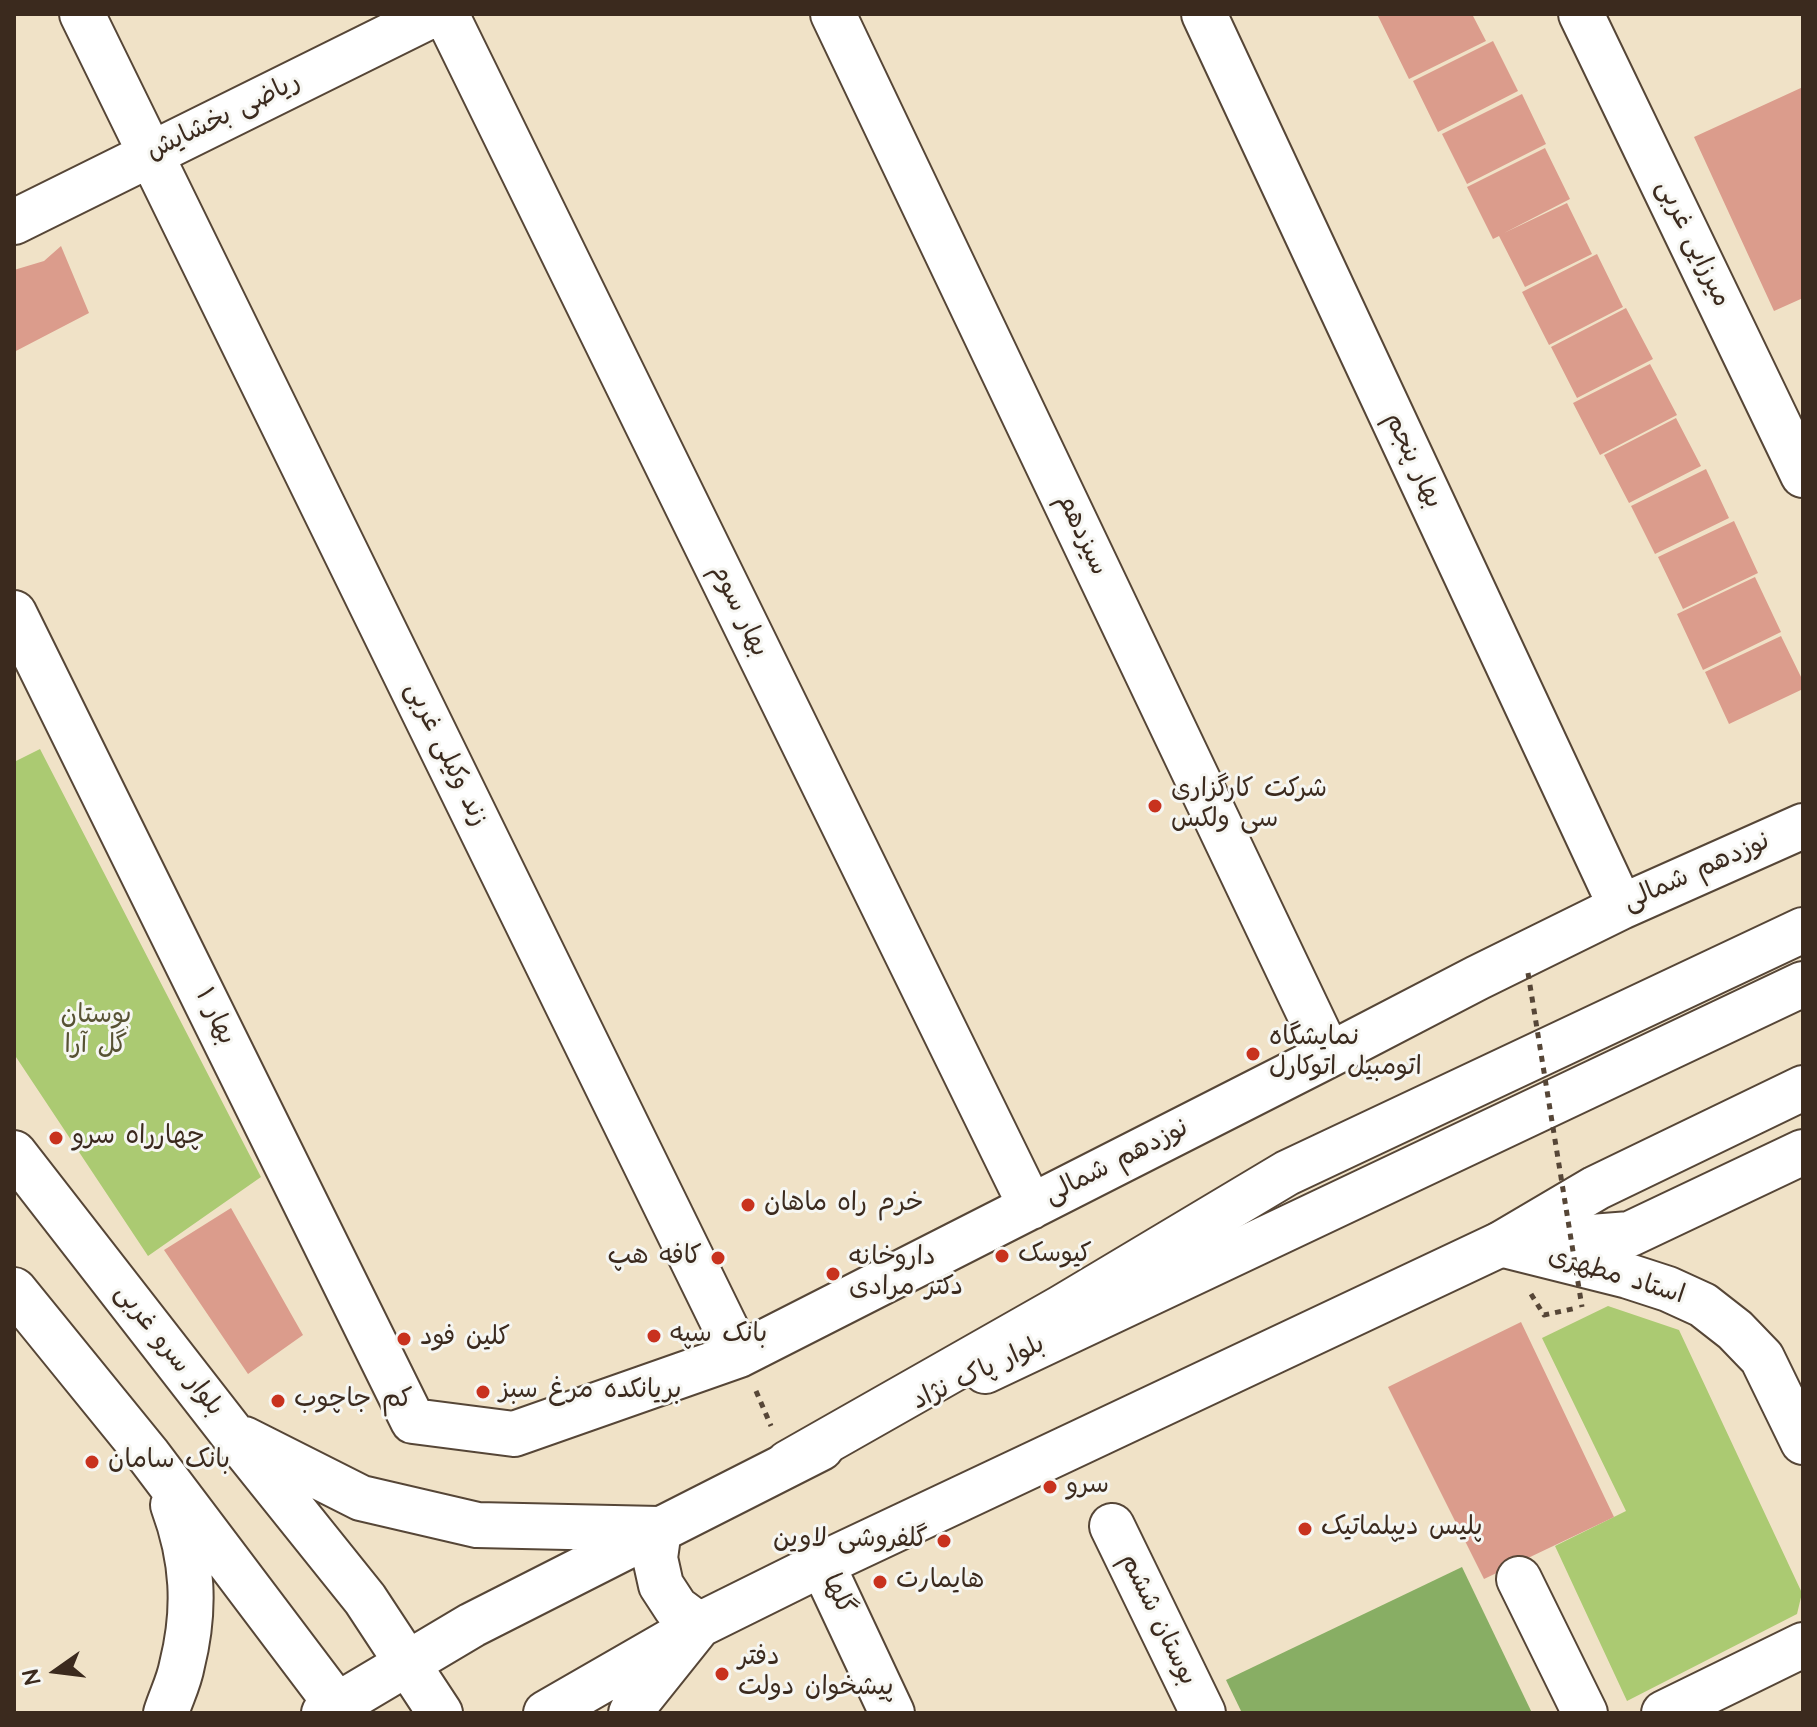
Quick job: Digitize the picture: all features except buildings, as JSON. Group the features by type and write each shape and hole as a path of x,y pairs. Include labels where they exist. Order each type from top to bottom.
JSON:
{"main road":[{"name":"زند وکیلی غربی","path":"82,14 739,1355"},
{"name":"ریاضی بخشایش","path":"14,222 434,14"},
{"name":"بهار سوم","path":"446,14 1031,1207"},
{"name":"سیزدهم","path":"833,14 1329,1055"},
{"name":"بهار پنجم","path":"1204,14 1621,907"},
{"name":"میرزایی غربی","path":"1581,14 1803,475"},
{"name":"بهار ۱","path":"14,613 413,1421"},
{"name":"نوزدهم شمالی","path":"413,1421 514,1434 739,1355 1477,978 1621,907 1803,826"},
{"path":"788,1463 1061,1308 1287,1173 1803,930"},
{"name":"بلوار پاک نژاد","path":"335,1710 472,1625 788,1463 1803,984"},
{"path":"546,1713 699,1625 1501,1244 1596,1188 1803,1088"},
{"path":"1501,1244 1630,1234 1803,1152"},
{"name":"بلوار سرو غربی","path":"14,1153 365,1599 440,1713"},
{"name":"استاد مطهری","path":"1501,1244 1628,1276 1703,1305 1735,1330 1762,1358 1803,1442"},
{"path":"14,1290 149,1456 335,1710"},
{"path":"231,1432 361,1498 463,1522 477,1525 659,1529 655,1558 661,1585 676,1608 699,1625"},
{"path":"149,1456 182,1528 191,1582 182,1667 166,1713"},
{"name":"بوستان ششم","path":"1112,1526 1203,1713"},
{"name":"گلها","path":"822,1564 892,1713"},
{"path":"1519,1579 1585,1713"},
{"path":"631,1713 699,1625"},
{"path":"1664,1713 1803,1645"}],"path":[{"path":"1528,973 1582,1307 1544,1315"},
{"path":"739,1355 788,1463"}],"green space":[{"name":"بوستان گل‌ آرا","path":"40,749 261,1177 148,1256 14,1054 14,762"},
{"path":"1608,1306 1679,1330 1802,1593 1797,1614 1627,1701 1555,1546 1626,1511 1542,1338"},
{"path":"1462,1567 1532,1713 1242,1713 1226,1680"}],"place":[{"name":"شرکت کارگزاری سی ولکس","path":"1155,806"},
{"name":"نمایشگاه اتومبیل اتوکارل","path":"1253,1054"},
{"name":"چهارراه سرو","path":"56,1138"},
{"name":"خرم راه ماهان","path":"748,1205"},
{"name":"کیوسک","path":"1002,1256"},
{"name":"کافه هپ","path":"718,1258"},
{"name":"داروخانه دکتر مرادی","path":"833,1274"},
{"name":"بانک سپه","path":"654,1336"},
{"name":"کلین فود","path":"404,1339"},
{"name":"بریانکده مرغ سبز","path":"483,1392"},
{"name":"کم جاچوب","path":"278,1401"},
{"name":"بانک سامان","path":"92,1462"},
{"name":"سرو","path":"1050,1487"},
{"name":"پلیس دیپلماتیک","path":"1305,1529"},
{"name":"گلفروشی لاوین","path":"944,1541"},
{"name":"هایمارت","path":"880,1582"},
{"name":"دفتر پیشخوان دولت","path":"722,1674"}]}
